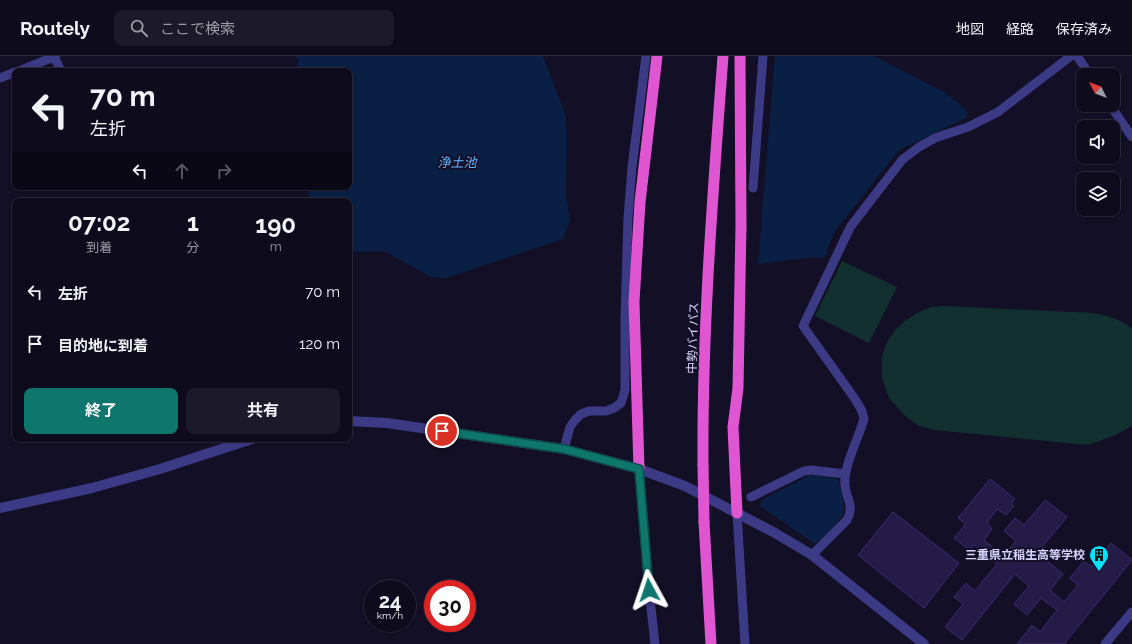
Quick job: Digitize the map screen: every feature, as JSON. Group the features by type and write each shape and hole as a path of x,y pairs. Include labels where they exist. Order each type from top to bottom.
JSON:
{"highway":[{"path":"639,469 634,302 640,202 657,56"},
{"name":"中勢バイパス","path":"712,644 704,522 703,397 710,235 723,56"},
{"path":"738,513 733,427 738,388 741,233 740,56"}],"street":[{"path":"25,68 55,56 60,68"},
{"path":"564,449 570,427 581,414 589,411 606,411 614,408 621,403 625,390 625,318 628,218 632,167 646,56"},
{"path":"753,188 763,56"},
{"path":"812,555 847,520 850,514 851,504 845,486 845,474 864,420 862,411 803,326 851,226 902,160 935,138 968,126 998,112 1071,56"},
{"path":"1077,56 1085,68"},
{"path":"0,78 12,73"},
{"path":"1115,112 1132,137"},
{"path":"352,421 387,423 564,449 639,469 685,486 775,533 812,555 924,644"},
{"path":"0,508 92,488 160,469 243,442"},
{"path":"639,469 655,644"},
{"path":"751,498 804,470 845,474"},
{"path":"738,513 745,644"},
{"path":"1106,644 1132,612"}],"green space":[{"path":"842,261 897,287 869,343 815,316"},
{"path":"946,306 1094,313 1119,320 1132,329 1132,425 1113,436 1088,445 935,430 919,426 904,415 889,398 882,377 882,356 887,342 895,330 905,321 917,313 931,307"}],"water":[{"name":"浄土池","path":"296,56 543,56 566,116 566,195 570,219 563,239 446,278 431,277 384,251 352,252 352,198 310,198 307,190 352,190 352,68 297,68 298,60"},
{"path":"775,56 874,56 944,92 968,113 966,118 899,150 835,231 824,258 814,257 758,264"},
{"path":"810,475 838,479 844,504 841,518 815,544 760,506 761,500"}],"building":[{"name":"三重県立稲生高等学校","path":"990,479 1015,499 1011,504 1014,506 1006,515 997,509 987,523 992,529 984,540 1003,556 1016,541 1004,531 1015,518 1024,525 1045,500 1067,517 1037,553 1063,574 1050,590 1064,602 1078,585 1070,578 1084,561 1092,567 1111,543 1132,560 1064,644 1017,644 1032,625 1040,632 1057,610 1041,598 1027,615 1014,604 1029,586 1015,574 962,640 945,627 963,604 954,597 966,583 975,591 997,564 974,545 969,550 954,538 966,524 958,518"},
{"path":"893,512 959,563 924,608 858,555"}],"place":[{"name":"三重県立稲生高等学校","path":"1099,572"}],"route":[{"path":"442,431 564,449 639,469 649,590"}]}
